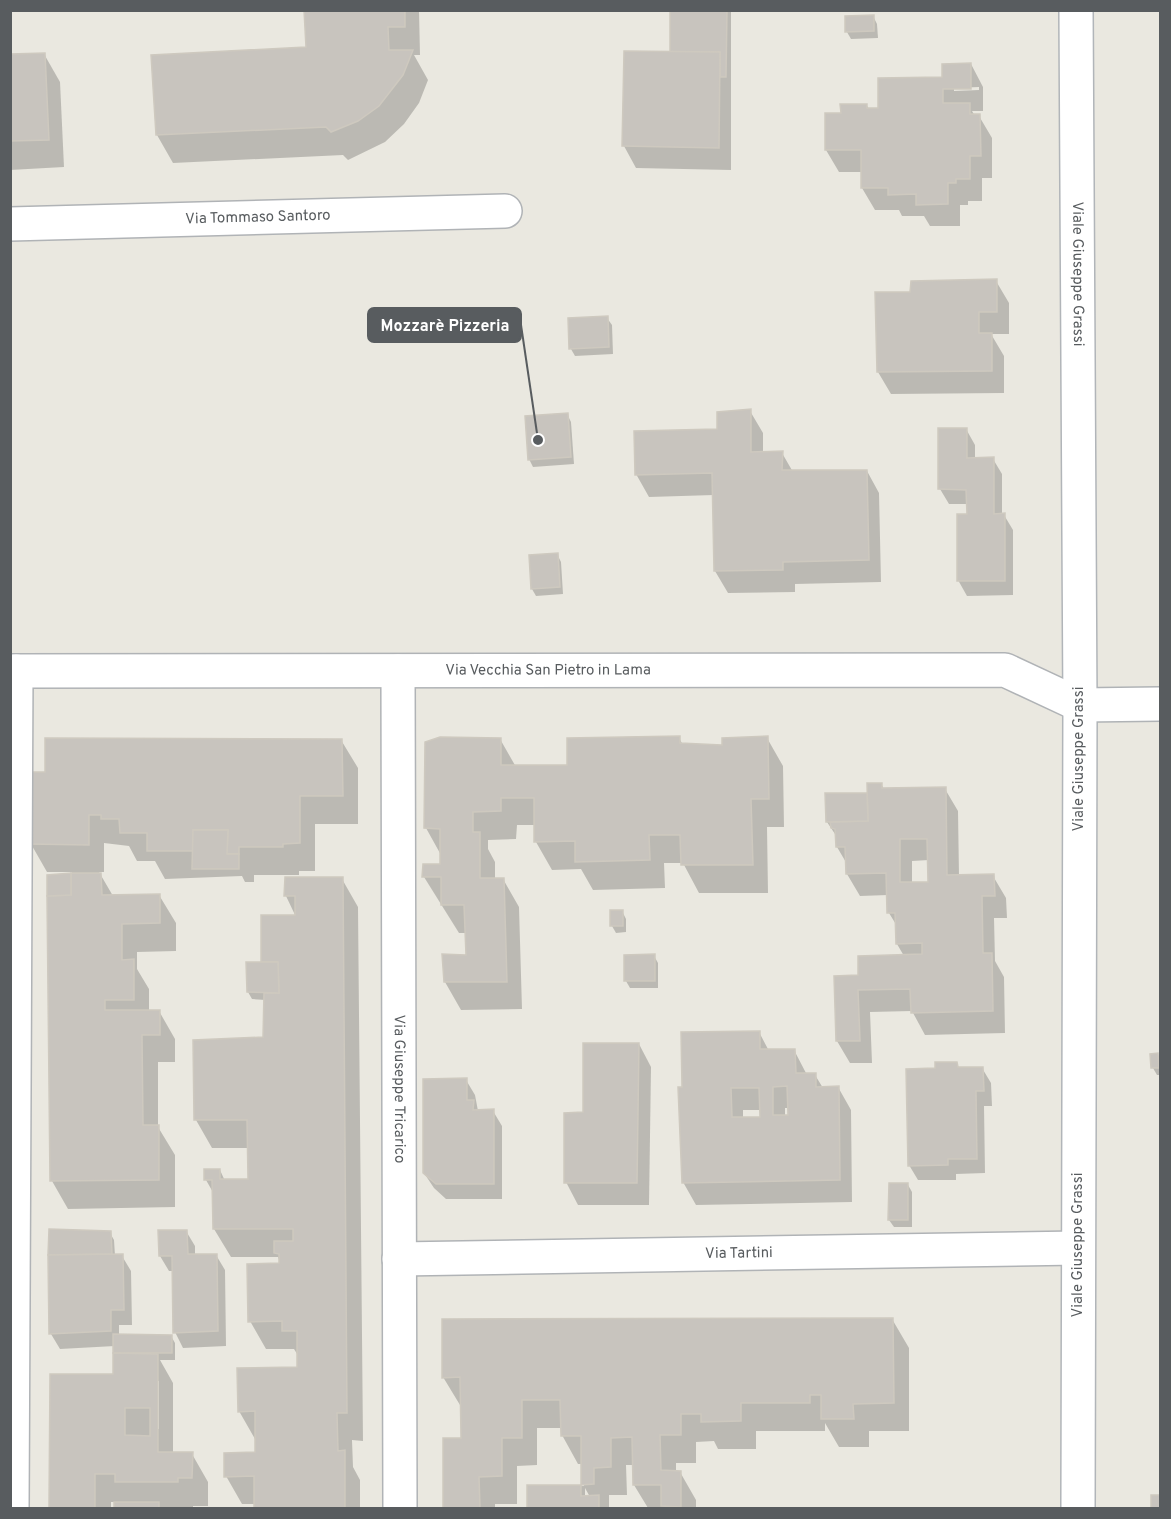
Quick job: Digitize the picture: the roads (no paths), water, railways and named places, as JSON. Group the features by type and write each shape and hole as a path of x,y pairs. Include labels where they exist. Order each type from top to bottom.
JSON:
{"street":[{"name":"Viale Giuseppe Grassi","path":"1076,10 1080,705 1078,1509"},
{"name":"Via Tommaso Santoro","path":"10,224 505,211"},
{"name":"Via Vecchia San Pietro in Lama","path":"13,671 1005,670 1080,705"},
{"path":"12,1509 13,671"},
{"name":"Via Giuseppe Tricarico","path":"398,671 400,1509"},
{"path":"1080,705 1161,704"},
{"name":"Via Tartini","path":"399,1259 1078,1248"}],"place":[{"name":"Mozzarè Pizzeria","path":"538,440"}]}
